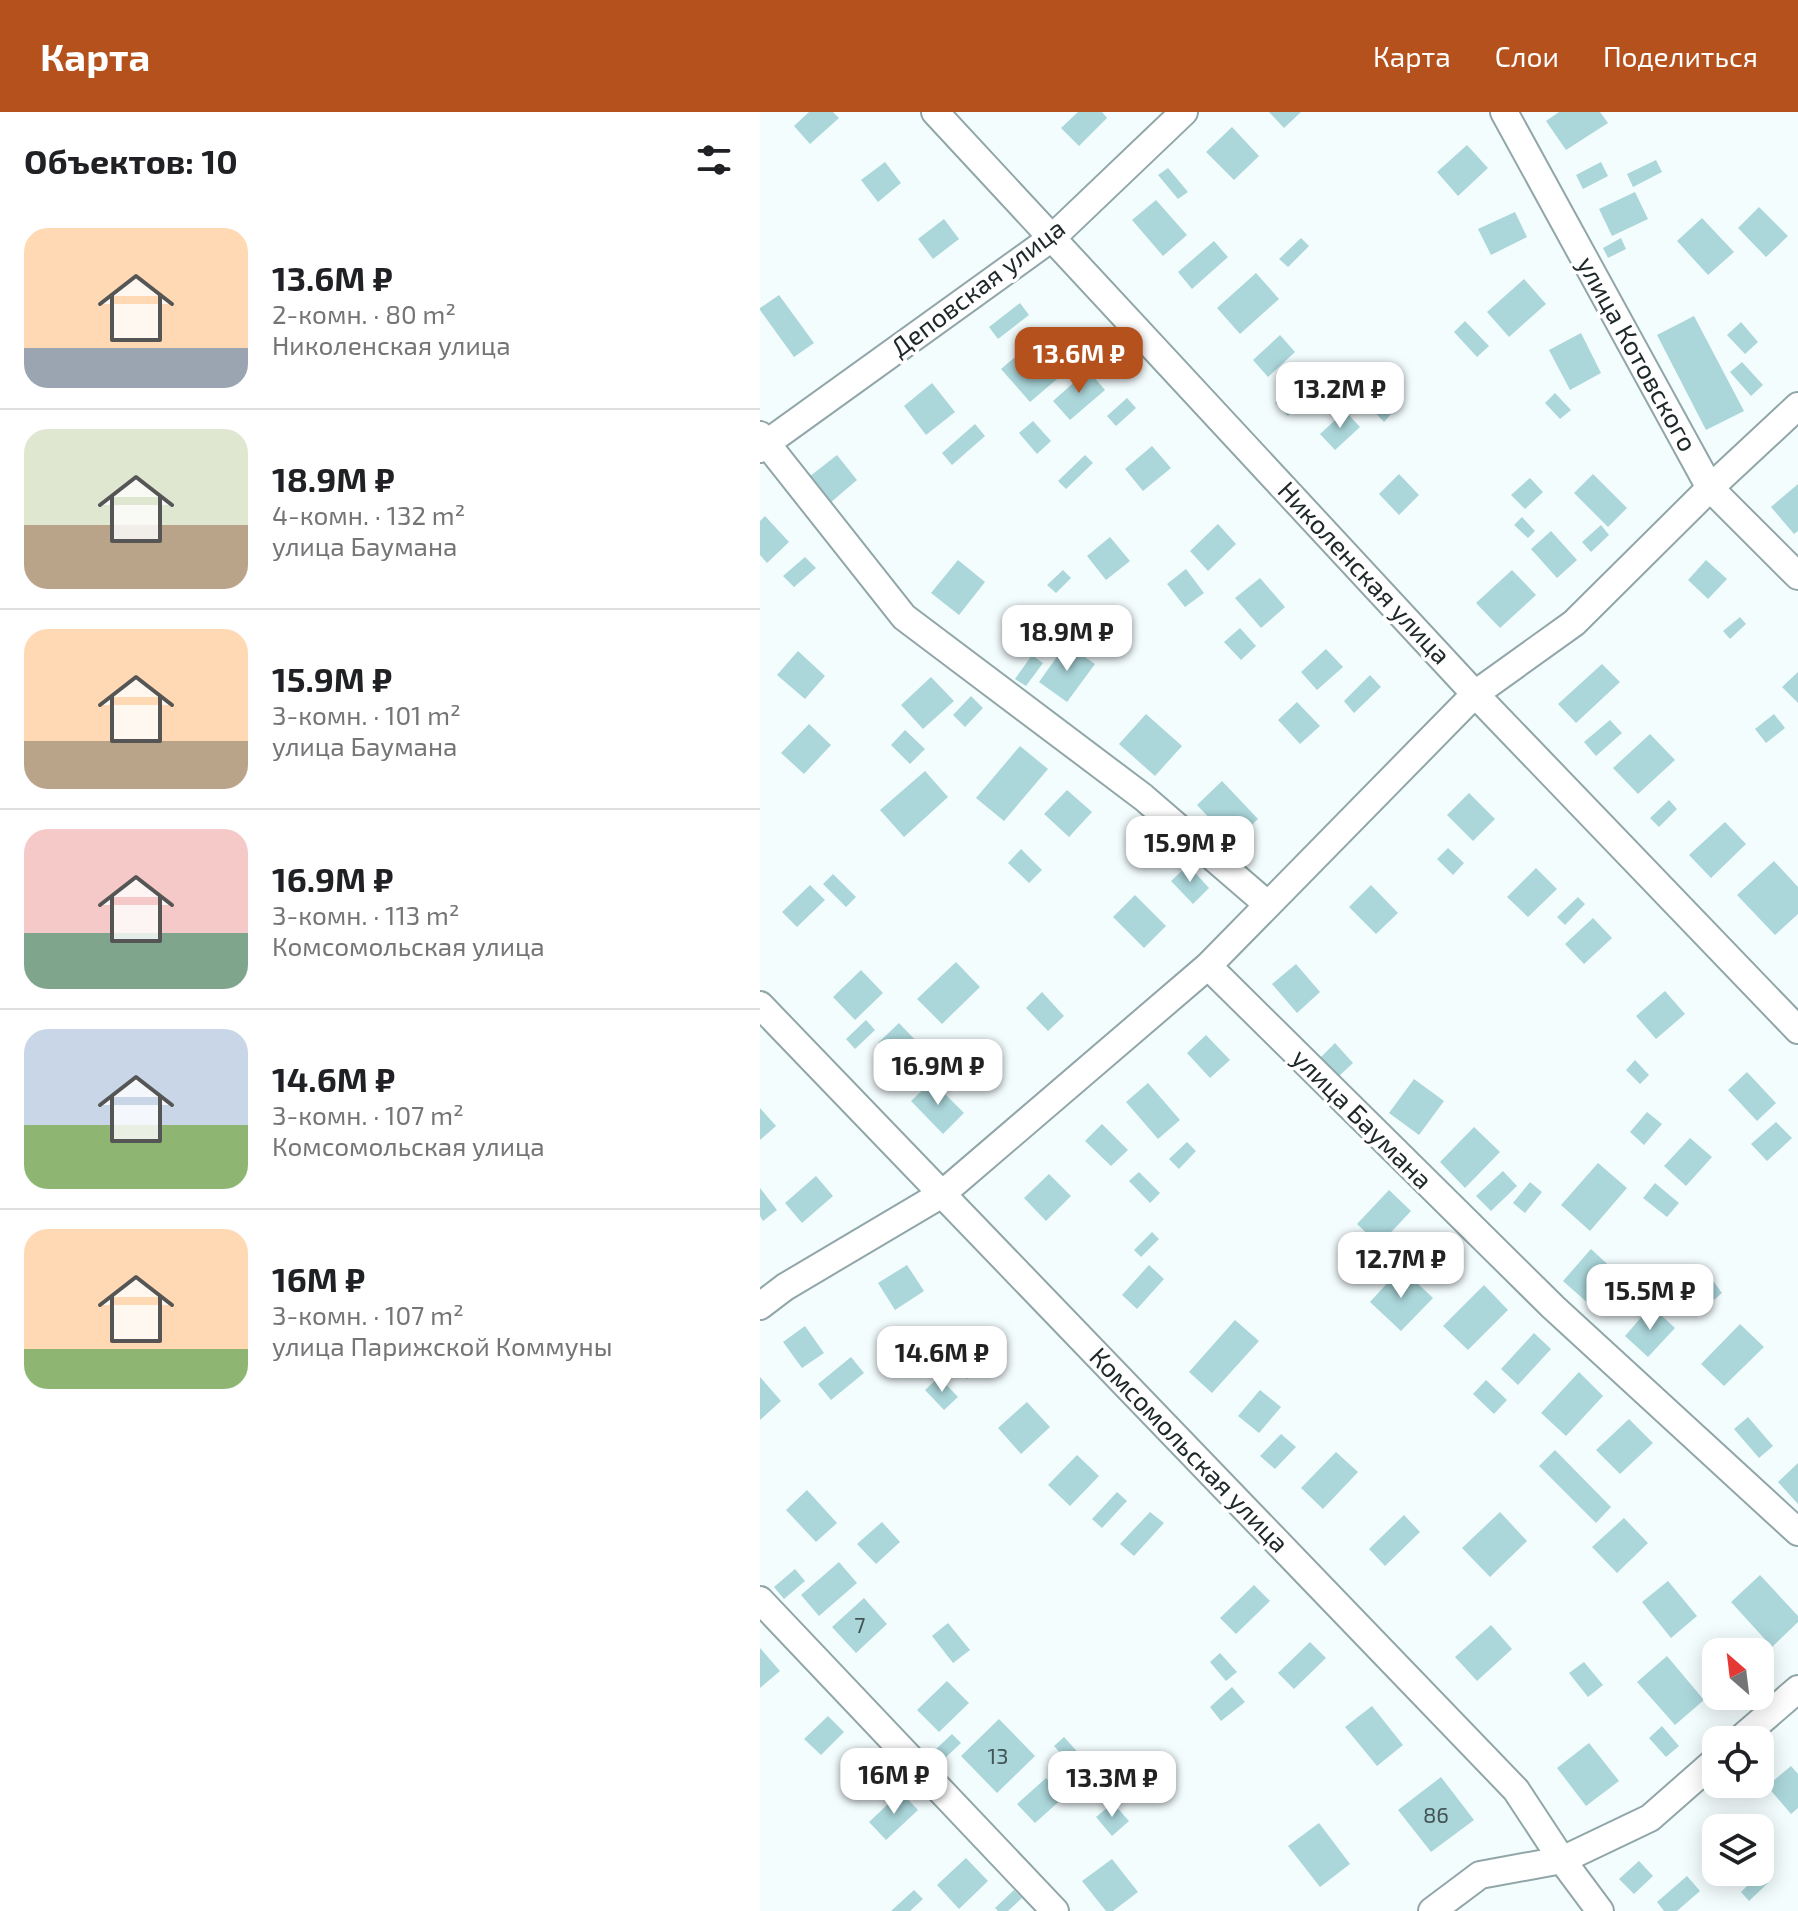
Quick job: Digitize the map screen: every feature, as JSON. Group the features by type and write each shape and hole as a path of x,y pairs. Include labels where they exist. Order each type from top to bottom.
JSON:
{"street":[{"name":"Николенская улица","path":"935,112 1475,694 1798,1030"},
{"name":"Деповская улица","path":"762,442 1053,237 1184,112"},
{"name":"улица Котовского","path":"1504,112 1710,488 1798,576"},
{"path":"760,1306 785,1287 942,1194 1208,966 1475,694 1574,623 1798,406"},
{"path":"762,442 904,617 1143,797 1267,904"},
{"name":"улица Баумана","path":"1208,966 1553,1307 1798,1532"},
{"name":"Комсомольская улица","path":"760,1005 1516,1790 1600,1911"},
{"path":"760,1600 1055,1911"},
{"path":"1755,1726 1798,1689"},
{"path":"1432,1911 1480,1875 1562,1860 1650,1818 1702,1772"}],"building":[{"path":"809,112 833,112 839,118 810,144 794,126"},
{"path":"1078,112 1102,112 1107,118 1079,146 1061,128"},
{"path":"1269,112 1301,112 1284,128"},
{"path":"1559,112 1600,112 1608,123 1566,150 1546,121"},
{"path":"1232,127 1259,156 1234,180 1206,152"},
{"path":"1467,145 1488,168 1458,196 1437,172"},
{"path":"1656,160 1662,172 1633,187 1627,174"},
{"path":"885,162 901,183 878,202 861,180"},
{"path":"1601,162 1608,176 1583,189 1576,175"},
{"path":"1168,168 1188,192 1178,199 1158,175"},
{"path":"1635,192 1648,219 1612,236 1599,209"},
{"path":"1156,200 1187,235 1163,256 1132,220"},
{"path":"1759,207 1788,236 1766,257 1738,228"},
{"path":"1515,212 1527,237 1491,255 1478,229"},
{"path":"1702,218 1734,252 1708,275 1677,241"},
{"path":"944,219 959,239 933,259 918,239"},
{"path":"1301,238 1309,246 1288,267 1279,259"},
{"path":"1621,238 1626,249 1608,258 1603,248"},
{"path":"1214,241 1228,257 1192,289 1178,272"},
{"path":"1256,273 1279,299 1240,334 1217,308"},
{"path":"1524,279 1546,304 1509,337 1487,312"},
{"path":"779,295 814,343 794,357 760,310"},
{"path":"1020,303 1029,315 998,339 989,327"},
{"path":"1694,316 1744,411 1706,430 1657,335"},
{"path":"1465,321 1489,346 1477,357 1454,332"},
{"path":"1741,322 1758,342 1745,354 1727,335"},
{"path":"1581,333 1601,373 1570,390 1549,350"},
{"path":"1041,335 1070,368 1030,402 1001,369"},
{"path":"1280,335 1295,352 1268,377 1253,360"},
{"path":"1742,362 1763,385 1751,396 1730,372"},
{"path":"1088,370 1105,390 1070,420 1053,401"},
{"path":"1307,372 1320,384 1288,416 1275,403"},
{"path":"932,383 955,412 926,435 904,406"},
{"path":"1555,393 1571,410 1560,419 1545,403"},
{"path":"1375,395 1393,412 1384,422 1367,404"},
{"path":"1127,398 1136,408 1116,426 1107,416"},
{"path":"1345,411 1360,427 1335,450 1320,434"},
{"path":"1033,421 1051,441 1037,454 1019,433"},
{"path":"975,424 985,436 952,465 942,453"},
{"path":"1152,446 1171,468 1143,491 1125,469"},
{"path":"837,455 857,480 830,503 809,477"},
{"path":"1085,455 1093,463 1066,489 1058,481"},
{"path":"1399,474 1419,495 1399,515 1379,494"},
{"path":"1593,474 1627,508 1608,527 1574,493"},
{"path":"1530,478 1543,492 1525,509 1511,495"},
{"path":"1798,484 1798,531 1794,534 1771,507"},
{"path":"765,516 789,542 767,563 760,555 760,521"},
{"path":"1522,517 1535,531 1528,538 1514,525"},
{"path":"1218,524 1236,544 1208,571 1190,551"},
{"path":"1601,525 1609,535 1591,552 1582,542"},
{"path":"1551,531 1577,560 1557,578 1531,549"},
{"path":"1110,537 1130,561 1106,580 1087,556"},
{"path":"805,557 816,568 794,587 783,576"},
{"path":"958,560 985,582 959,615 931,593"},
{"path":"1706,560 1727,579 1708,599 1688,580"},
{"path":"1186,569 1204,593 1185,607 1167,584"},
{"path":"1063,570 1071,578 1056,593 1047,585"},
{"path":"1512,570 1536,595 1500,628 1476,603"},
{"path":"1260,578 1285,607 1261,628 1235,598"},
{"path":"1740,617 1746,624 1730,639 1723,631"},
{"path":"1240,628 1256,646 1241,660 1224,642"},
{"path":"1066,644 1095,664 1067,702 1039,682"},
{"path":"1326,649 1343,667 1317,690 1301,672"},
{"path":"798,651 825,676 805,699 777,675"},
{"path":"1032,655 1043,663 1026,686 1015,679"},
{"path":"1602,664 1620,682 1576,723 1558,704"},
{"path":"1798,672 1798,703 1782,687"},
{"path":"1370,675 1381,687 1354,713 1344,701"},
{"path":"931,677 954,701 923,729 901,705"},
{"path":"971,696 983,708 965,727 953,715"},
{"path":"1297,702 1320,726 1300,744 1278,720"},
{"path":"1146,714 1182,746 1155,776 1119,744"},
{"path":"1774,714 1785,728 1766,743 1755,729"},
{"path":"1610,720 1622,733 1596,756 1584,742"},
{"path":"809,724 831,745 804,774 781,753"},
{"path":"905,730 925,749 910,764 891,745"},
{"path":"1650,734 1675,760 1638,794 1613,768"},
{"path":"1020,746 1048,769 1004,821 976,798"},
{"path":"925,771 948,797 904,837 880,810"},
{"path":"1222,781 1258,819 1233,843 1197,805"},
{"path":"1067,790 1092,812 1069,837 1044,814"},
{"path":"1469,793 1495,819 1473,841 1447,815"},
{"path":"1669,800 1677,809 1659,827 1650,818"},
{"path":"1725,822 1746,844 1711,878 1689,855"},
{"path":"1448,848 1464,863 1453,875 1437,859"},
{"path":"1021,849 1042,870 1029,883 1008,863"},
{"path":"1774,861 1798,887 1798,914 1775,935 1737,895"},
{"path":"1188,865 1209,888 1193,904 1171,881"},
{"path":"1536,868 1557,889 1528,917 1507,897"},
{"path":"833,874 856,897 846,907 823,884"},
{"path":"810,885 825,900 797,927 782,912"},
{"path":"1371,885 1398,913 1376,934 1349,907"},
{"path":"1135,895 1166,926 1144,948 1113,917"},
{"path":"1578,897 1585,904 1565,925 1557,917"},
{"path":"1593,918 1612,938 1584,964 1565,944"},
{"path":"956,962 980,987 942,1024 917,999"},
{"path":"1296,964 1320,992 1297,1013 1272,984"},
{"path":"861,970 883,993 855,1020 833,997"},
{"path":"1665,991 1685,1014 1656,1039 1636,1016"},
{"path":"1042,992 1064,1016 1048,1031 1026,1008"},
{"path":"866,1020 875,1030 855,1049 846,1039"},
{"path":"899,1023 920,1045 899,1065 878,1043"},
{"path":"1206,1035 1230,1060 1210,1078 1187,1053"},
{"path":"1335,1043 1353,1063 1339,1076 1321,1057"},
{"path":"1635,1060 1649,1075 1640,1084 1626,1070"},
{"path":"1747,1072 1776,1103 1757,1121 1728,1090"},
{"path":"1414,1079 1444,1101 1419,1135 1389,1113"},
{"path":"932,1081 964,1113 943,1134 911,1101"},
{"path":"1148,1083 1180,1120 1158,1139 1126,1102"},
{"path":"760,1108 776,1126 760,1140"},
{"path":"1647,1112 1662,1124 1644,1145 1630,1132"},
{"path":"1776,1122 1792,1138 1767,1161 1751,1144"},
{"path":"1102,1124 1128,1150 1111,1166 1085,1141"},
{"path":"1474,1127 1500,1152 1465,1188 1440,1162"},
{"path":"1690,1138 1712,1157 1686,1186 1664,1166"},
{"path":"1187,1142 1196,1151 1179,1169 1169,1159"},
{"path":"1598,1163 1627,1188 1590,1231 1561,1205"},
{"path":"1503,1171 1517,1186 1491,1211 1476,1196"},
{"path":"1139,1172 1160,1193 1150,1203 1129,1181"},
{"path":"1049,1174 1071,1196 1046,1221 1024,1198"},
{"path":"816,1176 833,1196 802,1223 785,1203"},
{"path":"1530,1182 1542,1192 1525,1213 1513,1203"},
{"path":"1655,1183 1679,1203 1667,1217 1643,1198"},
{"path":"760,1188 777,1210 763,1221 760,1216"},
{"path":"1389,1190 1411,1211 1379,1245 1357,1224"},
{"path":"1152,1232 1159,1239 1141,1257 1134,1250"},
{"path":"1591,1249 1618,1274 1590,1305 1563,1281"},
{"path":"907,1265 924,1291 895,1310 878,1283"},
{"path":"1149,1265 1164,1279 1137,1309 1122,1295"},
{"path":"1401,1268 1433,1298 1401,1331 1370,1302"},
{"path":"1708,1274 1722,1293 1708,1305 1693,1286"},
{"path":"1484,1285 1508,1310 1468,1350 1443,1326"},
{"path":"1651,1306 1675,1328 1648,1357 1625,1336"},
{"path":"1235,1320 1259,1341 1212,1393 1189,1372"},
{"path":"1740,1324 1764,1347 1724,1386 1701,1364"},
{"path":"805,1326 824,1353 802,1368 783,1342"},
{"path":"979,1333 995,1350 967,1379 949,1362"},
{"path":"1534,1333 1551,1349 1518,1385 1501,1369"},
{"path":"851,1357 864,1373 831,1400 818,1384"},
{"path":"1579,1372 1603,1396 1566,1436 1541,1413"},
{"path":"760,1377 781,1401 760,1420"},
{"path":"939,1377 958,1397 944,1410 925,1390"},
{"path":"1486,1380 1507,1400 1494,1414 1473,1394"},
{"path":"1260,1390 1281,1407 1259,1433 1238,1416"},
{"path":"1027,1402 1050,1427 1021,1454 998,1428"},
{"path":"1748,1417 1773,1446 1759,1458 1734,1429"},
{"path":"1629,1419 1653,1443 1620,1474 1596,1450"},
{"path":"1281,1434 1296,1447 1275,1469 1260,1456"},
{"path":"1555,1450 1611,1507 1596,1523 1539,1466"},
{"path":"1336,1452 1358,1472 1323,1509 1301,1488"},
{"path":"1077,1455 1099,1476 1070,1506 1048,1485"},
{"path":"1798,1463 1798,1504 1778,1482"},
{"path":"807,1490 837,1523 816,1542 786,1510"},
{"path":"1117,1492 1127,1501 1102,1528 1092,1519"},
{"path":"1150,1512 1164,1523 1134,1556 1120,1544"},
{"path":"1500,1512 1527,1541 1490,1577 1462,1548"},
{"path":"1404,1515 1420,1532 1385,1566 1369,1549"},
{"path":"1624,1518 1648,1543 1617,1573 1592,1547"},
{"path":"882,1522 900,1542 876,1564 857,1544"},
{"path":"839,1562 857,1583 819,1616 801,1595"},
{"path":"795,1569 805,1581 784,1599 774,1587"},
{"path":"1760,1575 1798,1616 1798,1622 1774,1645 1774,1638 1764,1638 1731,1602"},
{"path":"1668,1581 1697,1616 1671,1638 1642,1602"},
{"path":"1254,1585 1270,1601 1236,1634 1220,1618"},
{"path":"864,1598 887,1624 856,1653 832,1627"},
{"path":"948,1623 970,1650 953,1663 932,1636"},
{"path":"1491,1625 1512,1649 1477,1681 1455,1657"},
{"path":"1310,1642 1326,1658 1294,1689 1278,1673"},
{"path":"760,1648 780,1671 760,1688"},
{"path":"1220,1653 1237,1672 1226,1681 1210,1662"},
{"path":"1667,1656 1702,1698 1702,1702 1675,1725 1637,1682"},
{"path":"1584,1662 1603,1685 1588,1697 1569,1673"},
{"path":"947,1681 969,1703 939,1732 917,1710"},
{"path":"1232,1687 1245,1702 1221,1721 1210,1707"},
{"path":"1372,1706 1403,1745 1377,1766 1345,1727"},
{"path":"828,1716 844,1732 821,1755 804,1739"},
{"path":"999,1719 1035,1756 997,1793 961,1756"},
{"path":"1662,1726 1679,1746 1666,1757 1649,1738"},
{"path":"952,1734 961,1743 945,1758 936,1749"},
{"path":"1064,1737 1082,1757 1072,1766 1054,1746"},
{"path":"1589,1743 1619,1781 1586,1806 1557,1768"},
{"path":"1791,1766 1798,1774 1798,1808 1791,1814 1774,1794 1774,1780"},
{"path":"1441,1777 1474,1820 1431,1852 1398,1810"},
{"path":"1046,1778 1064,1797 1035,1823 1017,1804"},
{"path":"901,1792 918,1810 886,1840 869,1822"},
{"path":"1113,1803 1129,1821 1112,1836 1096,1817"},
{"path":"1319,1823 1350,1864 1320,1887 1288,1846"},
{"path":"966,1858 988,1881 959,1909 937,1885"},
{"path":"1112,1859 1138,1892 1113,1911 1106,1911 1082,1881"},
{"path":"1639,1861 1653,1876 1634,1894 1619,1879"},
{"path":"1687,1876 1700,1891 1677,1911 1664,1911 1657,1902"},
{"path":"1747,1886 1765,1886 1749,1901 1741,1892"},
{"path":"914,1890 923,1899 910,1911 891,1911"},
{"path":"1014,1890 1022,1898 1008,1911 998,1911 995,1908"}]}
